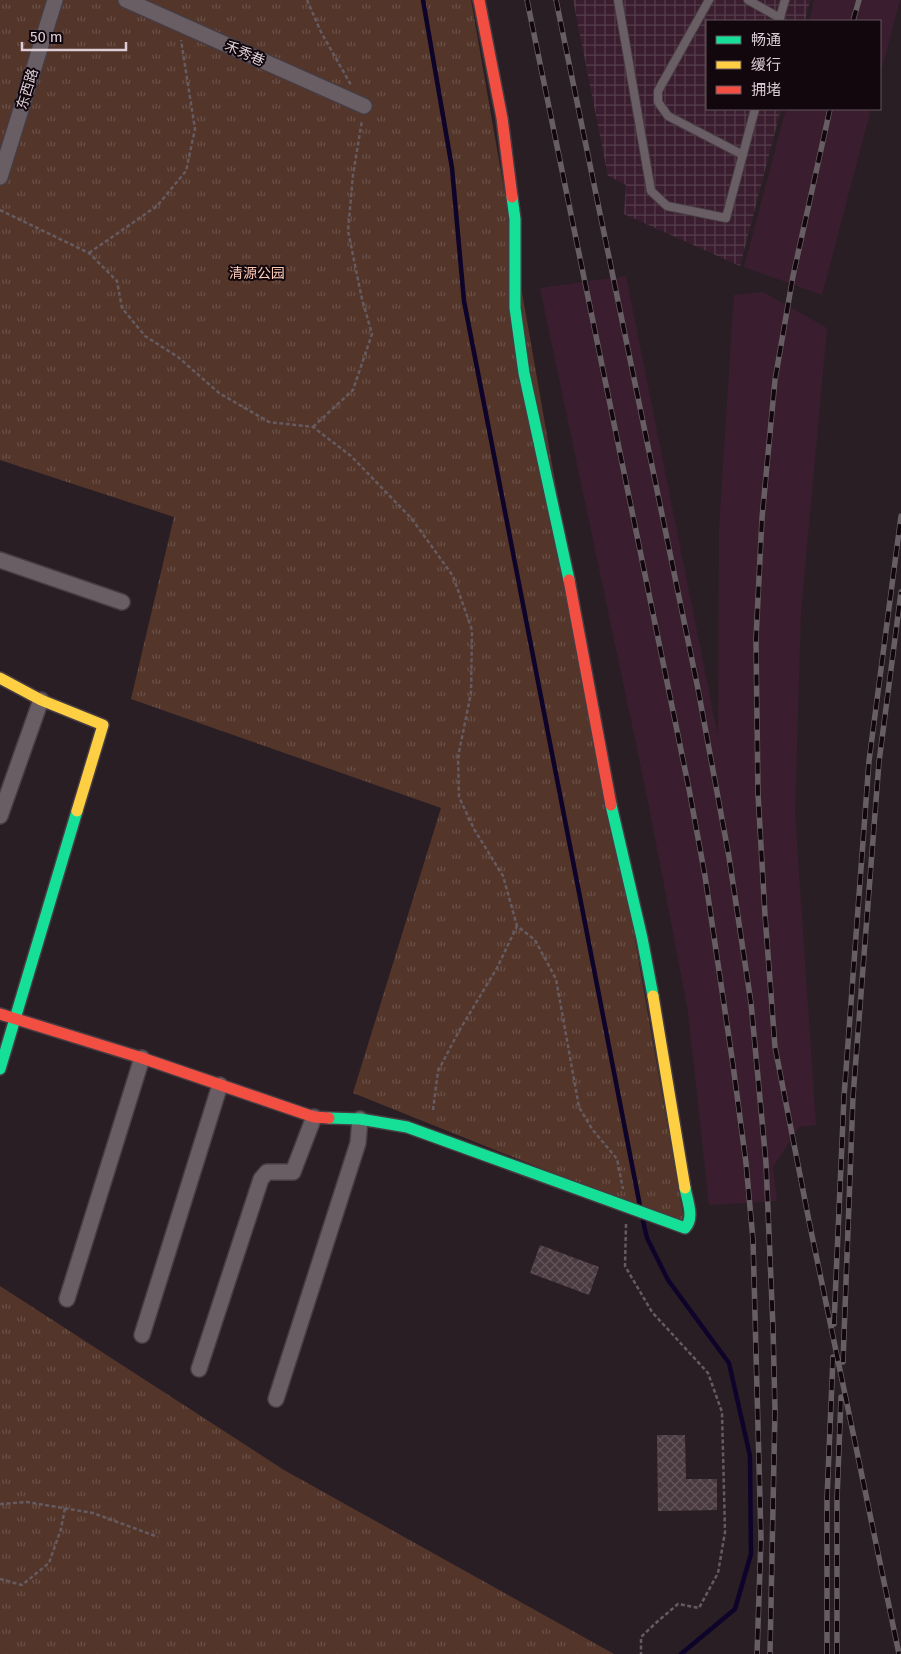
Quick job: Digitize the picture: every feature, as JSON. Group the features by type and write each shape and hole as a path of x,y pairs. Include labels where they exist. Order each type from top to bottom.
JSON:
{"street":[{"name":"东西路","path":"0,177 55,0"},
{"name":"禾秀巷","path":"126,0 364,106"},
{"path":"0,1014 142,1058 314,1117 360,1120 407,1127 680,1227 685,1228 689,1224 690,1213 681,1168 662,1042 642,938 613,817 569,580 524,373 515,308 515,219 502,118 479,0"},
{"path":"0,560 122,602"},
{"path":"0,678 41,700 103,725 0,1069"},
{"path":"0,816 41,700"},
{"path":"67,1299 142,1058"},
{"path":"142,1335 220,1085"},
{"path":"199,1368 261,1179 267,1172 293,1172 314,1117"},
{"path":"276,1400 358,1143 360,1120"}],"lane":[{"path":"618,0 651,191 667,206 726,218 756,110"},
{"path":"710,0 658,92 658,102 668,116 743,155"},
{"path":"748,0 779,20 785,0"}],"path":[{"path":"307,0 321,32 364,106 353,175 348,231 362,299 372,334 353,390 313,427"},
{"path":"89,253 157,206 186,171 195,129 179,24"},
{"path":"0,210 89,253 117,281 122,308 145,336 178,357 219,393 269,422 313,427 351,456 412,519 453,576 472,630 471,693 458,757 459,797 474,829 503,876 516,926 497,968 459,1031 438,1071 433,1110"},
{"path":"516,926 535,940 556,979 579,1107 592,1129 617,1159 630,1208 625,1266 652,1312 708,1374 722,1412 725,1532 718,1573 699,1608 678,1604 641,1637 640,1654"},
{"path":"0,1504 27,1502 93,1513 158,1536"},
{"path":"0,1578 22,1585 48,1563 61,1529 65,1508"}],"shaded area":[{"path":"573,0 810,0 805,20 706,20 706,110 781,110 740,266 624,214 626,185 608,176"},
{"path":"814,0 900,0 881,71 881,20 809,20"},
{"path":"786,110 871,110 822,295 744,267"},
{"path":"626,276 718,737 719,527 734,295 763,292 827,328 801,612 795,813 816,1125 799,1127 773,1167 777,1201 709,1205 688,1011 647,796 540,288"}],"green space":[{"name":"清源公园","path":"0,0 471,0 685,1226 353,1093 441,808 131,699 174,517 0,460"},
{"path":"0,1286 284,1470 614,1654 0,1654"}],"building":[{"path":"540,1245 599,1267 589,1295 530,1273"},
{"path":"657,1435 685,1435 686,1479 717,1479 717,1510 658,1511"}],"waterway":[{"path":"423,0 452,168 464,301 640,1206"},
{"path":"643,1221 647,1238 668,1280 729,1363 750,1456 751,1554 735,1609 681,1654"}],"railway":[{"path":"527,0 689,789 705,876 733,1065 746,1163 753,1240 761,1539 757,1654"},
{"path":"556,0 698,689 729,857 751,1003 766,1163 773,1328 775,1410 770,1654"},
{"path":"853,20 859,0"},
{"path":"830,110 793,276 775,380 762,518 756,639 758,794 775,1047 809,1221 899,1654"},
{"path":"834,1324 844,1097 869,761 901,516"},
{"path":"843,1362 853,1097 879,762 901,592"},
{"path":"827,1654 827,1499 833,1357"},
{"path":"837,1654 837,1499 841,1397"}],"traffic: fast":[{"path":"512,197 515,219 515,308 524,373 569,580"},
{"path":"611,805 642,938 653,996"},
{"path":"0,1069 77,811"},
{"path":"329,1118 360,1119 407,1127 685,1228 690,1219 689,1203 685,1188"}],"traffic: slow":[{"path":"0,678 41,700 103,725 77,811"},
{"path":"653,996 685,1188"}],"traffic: jam":[{"path":"479,0 502,118 512,197"},
{"path":"569,580 611,805"},
{"path":"0,1014 142,1058 314,1117 329,1118"}]}
